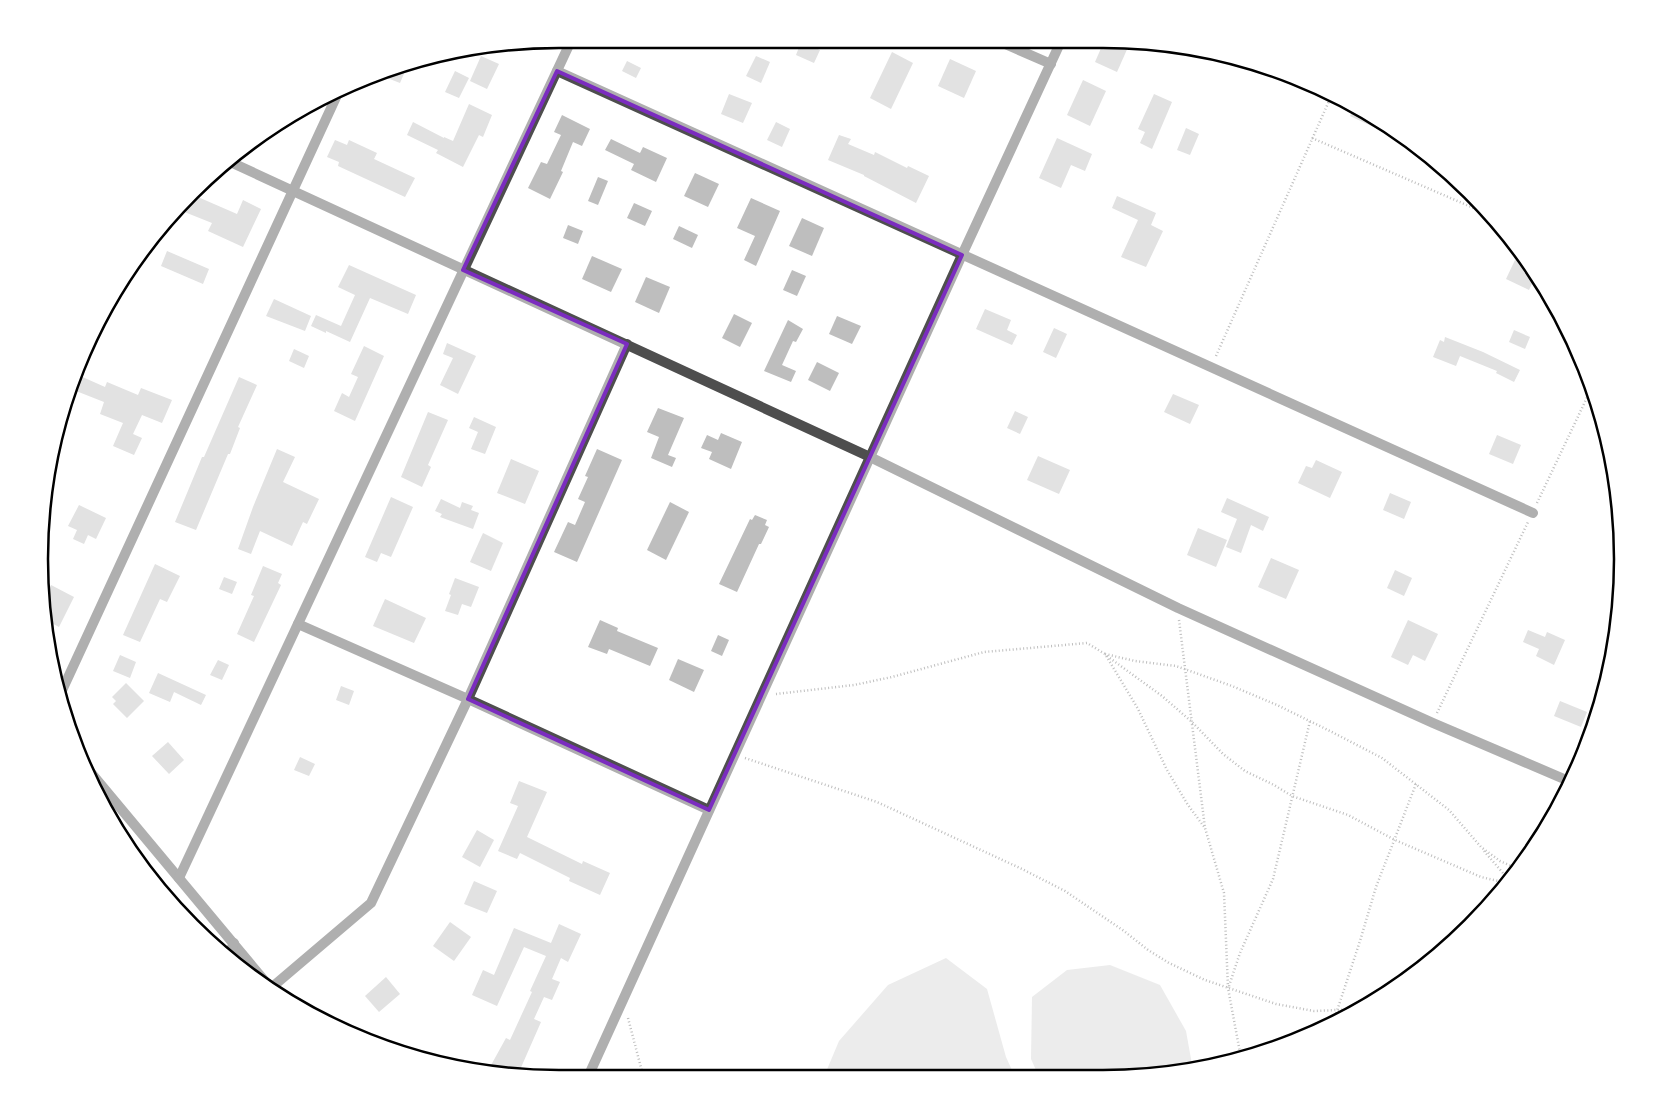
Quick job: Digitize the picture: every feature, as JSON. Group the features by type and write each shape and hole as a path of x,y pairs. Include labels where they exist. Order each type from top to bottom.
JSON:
{"street":[{"path":"179,878 568,48"},
{"path":"1014,48 1051,64"},
{"path":"590,1070 1058,48"},
{"path":"557,71 1532,513"},
{"path":"64,687 335,99"},
{"path":"234,164 870,457 1178,608 1565,779"},
{"path":"277,985 371,903 468,699 627,344"},
{"path":"298,624 468,699 709,810"},
{"path":"98,782 258,972"},
{"path":"230,951 234,943"}],"path":[{"path":"1211,367 1329,100"},
{"path":"1312,138 1476,209"},
{"path":"1433,722 1587,397"},
{"path":"1178,608 1205,828 1224,893 1228,988 1240,1052"},
{"path":"762,694 854,685 892,677 984,652 1087,643 1162,696 1237,765 1292,796 1348,815 1396,840 1481,877 1500,881"},
{"path":"1105,654 1135,661 1176,666 1232,686 1277,705 1382,758 1448,810 1505,875"},
{"path":"1105,654 1138,709 1167,770 1188,805 1205,828"},
{"path":"1228,988 1240,953 1273,879 1310,721"},
{"path":"734,755 877,802 1022,869 1065,891 1169,963 1205,980 1276,1004 1314,1011 1344,1010"},
{"path":"1336,1014 1376,886 1396,840 1416,784"},
{"path":"1481,848 1512,866"},
{"path":"627,1012 642,1070"}],"highlighted area":[{"path":"557,71 962,255 709,810 468,699 627,344 463,270"}],"shaded area":[{"path":"946,958 987,989 1006,1057 1012,1070 827,1070 839,1041 888,985"},
{"path":"1110,965 1160,985 1186,1031 1192,1063 1136,1069 1036,1070 1031,1059 1032,997 1067,970"}],"building":[{"path":"799,48 815,48 820,50 814,63 796,55"},
{"path":"1101,48 1127,49 1117,72 1095,62"},
{"path":"892,52 913,63 891,109 870,98"},
{"path":"481,56 499,64 487,89 470,81"},
{"path":"756,56 770,62 761,83 746,76"},
{"path":"950,59 976,71 964,98 938,86"},
{"path":"627,61 641,68 636,78 622,71"},
{"path":"455,71 469,78 459,98 445,92"},
{"path":"405,72 400,83 387,78"},
{"path":"1083,80 1106,91 1090,126 1067,115"},
{"path":"729,94 752,103 743,123 721,114"},
{"path":"1154,94 1172,102 1152,149 1140,143 1145,132 1138,129"},
{"path":"469,104 492,115 483,137 479,135 463,167 436,153 438,150 407,135 413,122 453,141"},
{"path":"1352,112 1380,130 1380,130 1350,116"},
{"path":"562,115 590,129 582,146 573,142 561,171 563,172 550,199 528,188 541,162 547,164 561,135 554,132"},
{"path":"776,122 790,129 782,147 767,140"},
{"path":"1186,128 1199,134 1190,155 1177,150"},
{"path":"839,135 851,139 848,144 874,155 875,152 907,168 908,166 929,176 916,203 864,175 828,160"},
{"path":"1057,138 1092,154 1085,171 1071,165 1061,188 1039,178"},
{"path":"611,139 640,153 643,147 667,158 656,182 631,170 634,164 605,150"},
{"path":"335,140 347,145 349,140 377,153 374,159 415,178 405,197 338,166 339,162 327,157"},
{"path":"695,173 719,184 708,207 684,196"},
{"path":"598,177 608,181 598,205 588,201"},
{"path":"1117,196 1156,213 1151,225 1163,231 1146,267 1121,257 1138,220 1112,208"},
{"path":"197,197 237,214 243,200 261,209 243,247 208,231 212,223 184,212"},
{"path":"751,198 780,211 756,266 744,260 755,236 737,228"},
{"path":"634,203 652,211 645,226 627,218"},
{"path":"802,218 824,228 812,256 789,246"},
{"path":"568,225 583,231 578,244 563,238"},
{"path":"679,226 698,235 692,248 673,239"},
{"path":"167,251 209,269 203,284 161,266"},
{"path":"592,256 622,269 611,292 582,279"},
{"path":"1515,260 1519,262 1533,282 1529,290 1506,279"},
{"path":"349,265 416,295 408,314 370,298 350,342 311,326 316,315 341,326 355,295 338,287"},
{"path":"792,270 806,276 797,296 783,290"},
{"path":"646,277 670,287 659,313 635,302"},
{"path":"274,299 311,316 305,331 266,316"},
{"path":"985,309 1011,320 1007,330 1017,335 1012,345 976,329"},
{"path":"734,314 752,323 740,347 722,338"},
{"path":"837,316 861,326 852,344 829,334"},
{"path":"788,320 803,329 796,342 793,341 782,365 796,371 791,382 764,371"},
{"path":"1054,328 1067,334 1056,358 1043,352"},
{"path":"1514,330 1530,337 1525,349 1509,342"},
{"path":"1445,337 1483,352 1520,370 1514,382 1496,373 1497,371 1460,356 1456,366 1433,357 1440,340 1444,342"},
{"path":"447,343 476,356 458,394 440,385 453,358 443,354"},
{"path":"364,346 384,356 355,421 334,411 342,393 349,397 358,377 351,374"},
{"path":"294,349 309,356 304,368 289,361"},
{"path":"817,362 839,373 830,391 808,380"},
{"path":"81,376 105,387 107,382 138,395 141,388 172,400 162,423 142,415 133,434 142,438 134,455 113,446 123,423 100,414 104,402 76,391"},
{"path":"239,377 257,385 238,427 240,428 230,454 228,454 196,530 175,522 202,457 204,457"},
{"path":"1173,394 1199,405 1190,424 1164,412"},
{"path":"658,408 684,418 668,455 676,458 672,467 651,458 659,437 647,432"},
{"path":"1015,411 1028,417 1020,434 1007,428"},
{"path":"428,412 448,420 428,465 431,467 422,487 401,477"},
{"path":"474,417 496,427 485,454 471,449 478,432 469,428"},
{"path":"721,433 742,442 731,469 709,459 712,452 701,448 707,435 718,440"},
{"path":"1497,435 1521,445 1513,464 1489,454"},
{"path":"277,449 295,457 283,482 319,499 307,524 303,522 292,546 260,531 251,554 238,549"},
{"path":"597,449 622,460 577,562 554,552 568,522 575,525 585,502 578,499 588,477 585,476"},
{"path":"1038,456 1070,470 1059,494 1027,480"},
{"path":"511,459 539,471 525,504 497,493"},
{"path":"1316,460 1342,472 1330,498 1298,483 1306,466 1312,468"},
{"path":"1390,493 1411,502 1404,519 1383,510"},
{"path":"391,497 413,507 391,557 381,553 377,562 365,557"},
{"path":"1227,498 1269,517 1263,531 1251,525 1241,553 1226,547 1237,519 1221,512"},
{"path":"441,499 460,508 462,502 473,506 471,510 479,513 473,529 440,517 442,514 435,511"},
{"path":"670,502 689,512 666,560 647,550"},
{"path":"79,505 106,518 96,539 88,535 84,544 73,539 77,530 68,526"},
{"path":"755,515 767,520 765,525 769,527 737,592 719,584 750,519 752,520"},
{"path":"1198,528 1227,540 1216,567 1187,555"},
{"path":"483,533 503,543 491,571 470,562"},
{"path":"1271,558 1299,570 1286,599 1258,587"},
{"path":"155,564 180,576 167,602 160,599 140,642 123,635"},
{"path":"263,566 282,574 278,583 281,585 254,642 237,634 254,596 251,595"},
{"path":"1395,570 1412,578 1404,596 1387,588"},
{"path":"224,577 237,582 232,594 219,589"},
{"path":"455,578 479,587 471,607 462,604 458,615 445,611"},
{"path":"51,585 74,597 59,627 52,623 49,589"},
{"path":"385,599 426,618 414,643 373,626"},
{"path":"600,620 618,628 617,631 658,648 650,666 609,649 607,654 588,647"},
{"path":"1408,620 1438,634 1425,661 1413,655 1408,665 1391,657"},
{"path":"1528,630 1545,637 1547,632 1565,640 1554,665 1536,656 1539,649 1523,642"},
{"path":"718,635 729,640 722,656 711,651"},
{"path":"120,655 136,662 130,678 113,671"},
{"path":"678,659 704,670 694,692 669,680"},
{"path":"218,660 229,665 222,680 210,675"},
{"path":"158,673 206,695 201,705 174,692 170,702 149,693"},
{"path":"126,683 144,701 127,718 113,704 116,701 112,697"},
{"path":"341,686 354,691 349,705 336,700"},
{"path":"1560,701 1587,712 1581,727 1554,716"},
{"path":"168,742 184,760 169,774 152,756"},
{"path":"300,757 315,764 309,776 294,770"},
{"path":"519,781 547,792 527,837 582,864 583,861 610,873 600,895 569,881 570,878 520,853 517,859 498,851 518,806 510,803"},
{"path":"477,830 494,840 480,867 462,857"},
{"path":"474,881 497,891 487,913 464,904"},
{"path":"450,922 471,937 454,961 433,946"},
{"path":"559,924 581,934 568,962 561,958 552,979 560,982 552,1000 544,997 534,1019 541,1022 521,1069 491,1066 506,1038 510,1040 546,956 524,947 497,1006 472,995 483,970 494,975 514,928 551,943"},
{"path":"386,977 400,994 379,1012 365,996"}]}
